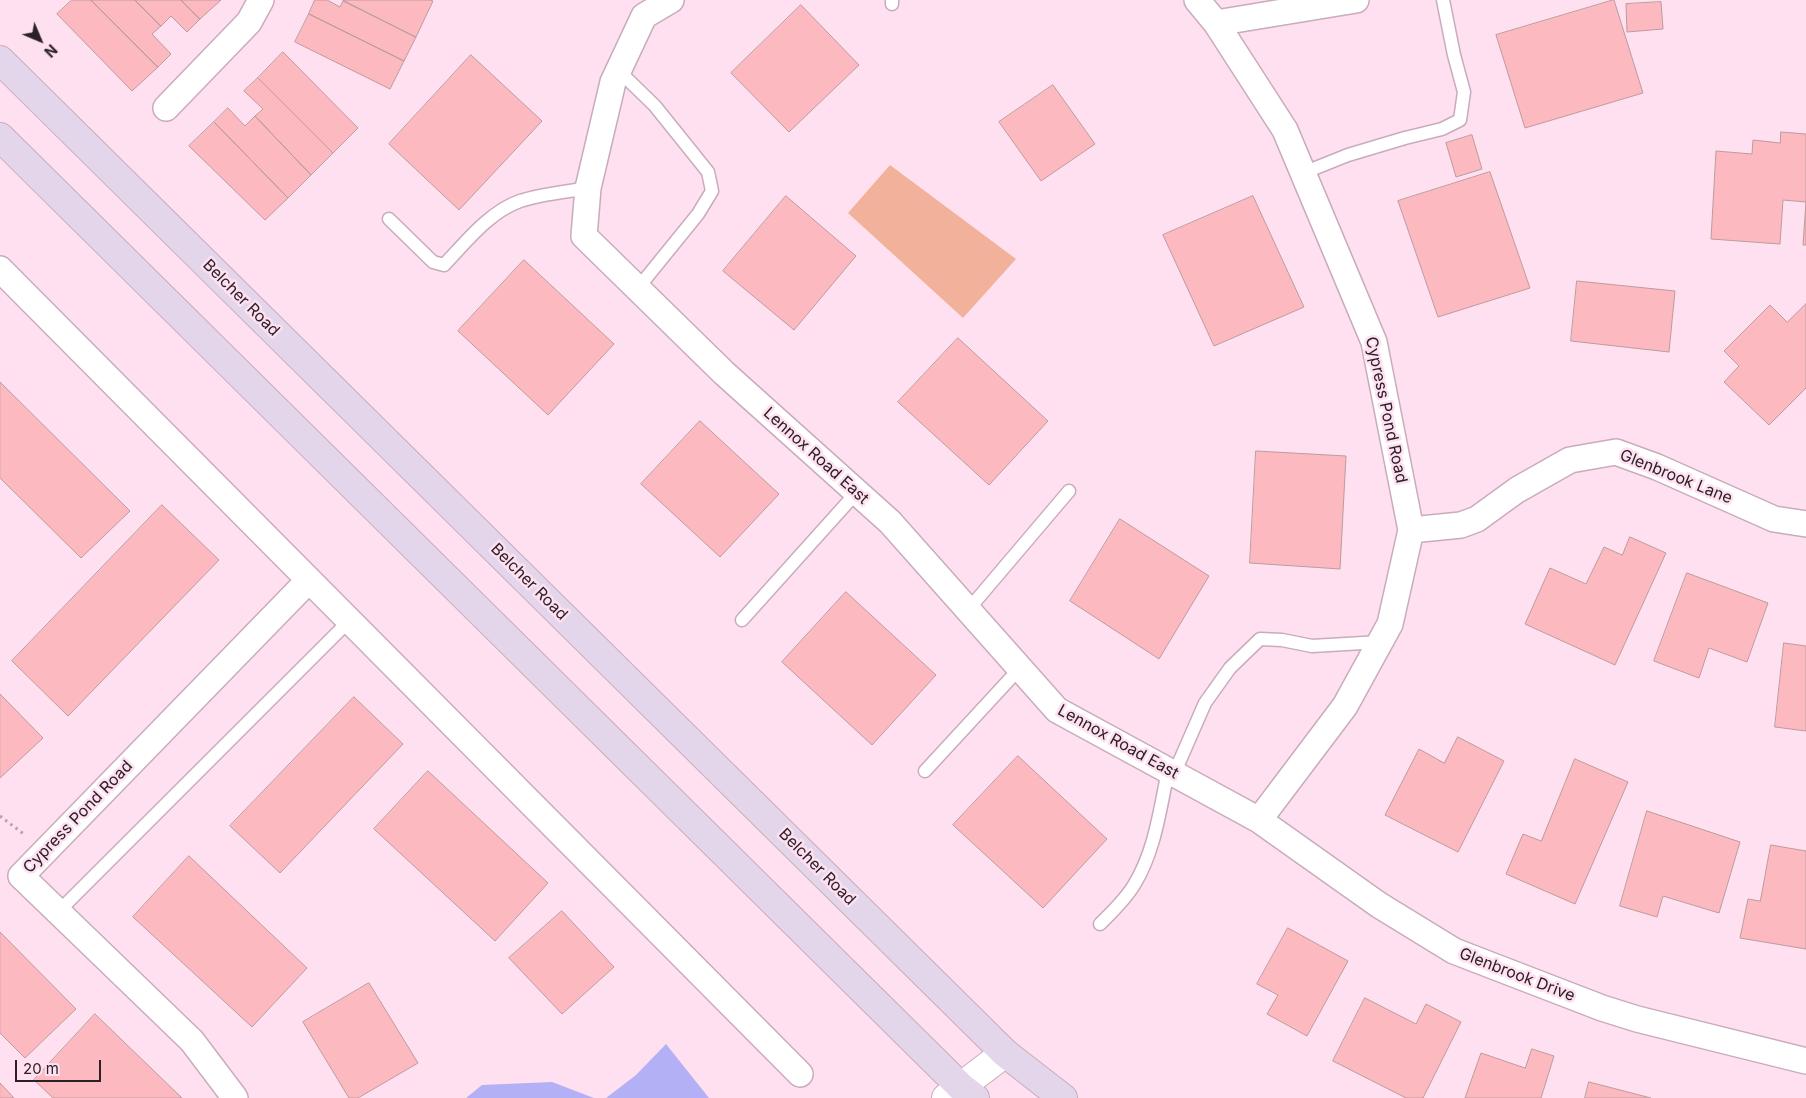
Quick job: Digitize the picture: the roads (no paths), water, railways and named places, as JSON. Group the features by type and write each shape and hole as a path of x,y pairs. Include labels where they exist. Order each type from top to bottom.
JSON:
{"main road":[{"name":"Belcher Road","path":"0,60 1005,1053 1063,1098"},
{"path":"0,137 960,1094"}],"street":[{"path":"166,108 249,22 261,0"},
{"name":"Lennox Road East","path":"671,0 644,16 617,69 588,188 584,236 724,373 890,522 1057,710 1259,820"},
{"name":"Cypress Pond Road","path":"1197,0 1216,23 1285,130 1374,342 1411,530 1390,624 1345,706 1259,820"},
{"path":"1216,23 1356,0"},
{"path":"0,269 800,1074"},
{"name":"Glenbrook Lane","path":"1411,530 1461,524 1477,518 1516,490 1570,460 1616,452 1657,467 1774,519 1806,524"},
{"name":"Cypress Pond Road","path":"234,1098 192,1040 20,876 309,580"},
{"name":"Glenbrook Drive","path":"1259,820 1378,905 1454,951 1602,1008 1637,1019 1806,1061"},
{"path":"960,1094 1005,1053"}],"lane":[{"path":"1303,173 1348,155 1404,138 1442,130 1460,120 1464,92 1454,55 1443,0"},
{"path":"617,69 655,106 708,172 712,191 698,214 638,288"},
{"path":"389,219 432,262 444,265 474,233 497,214 519,201 588,188"},
{"path":"968,610 1069,491"},
{"path":"742,620 857,492"},
{"path":"58,912 349,621"},
{"path":"1100,924 1132,888 1142,871 1148,856 1171,772 1205,703 1230,668 1260,639 1282,640 1312,646 1380,642"},
{"path":"925,771 1020,668"}]}
